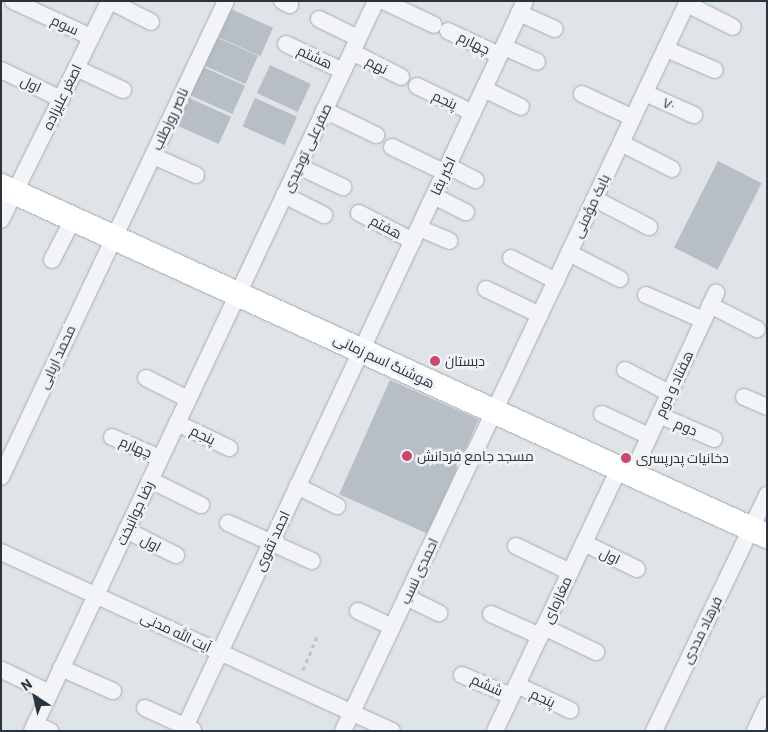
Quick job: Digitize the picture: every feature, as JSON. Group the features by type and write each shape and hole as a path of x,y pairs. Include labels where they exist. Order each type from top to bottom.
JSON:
{"street":[{"name":"سوم","path":"12,1 91,37"},
{"name":"اصغر علیزاده","path":"1,220 8,189 60,98 110,1"},
{"path":"110,1 150,22"},
{"name":"ناصر روزطلب","path":"114,238 226,1"},
{"name":"صفرعلی توحیدی","path":"238,294 376,1"},
{"name":"چهارم","path":"383,1 441,28 537,62"},
{"path":"687,3 733,27"},
{"name":"بابک مؤمنی","path":"494,412 687,3"},
{"path":"519,6 555,29"},
{"name":"اکبر بقا","path":"361,351 502,51 519,6"},
{"path":"320,19 355,45"},
{"name":"هشتم","path":"286,44 343,71"},
{"name":"نهم","path":"355,45 401,77"},
{"path":"666,49 715,70"},
{"path":"76,68 123,90"},
{"name":"اول","path":"1,70 60,98"},
{"name":"پنجم","path":"417,86 473,113"},
{"path":"484,89 521,107"},
{"name":"۷۰","path":"645,93 694,115"},
{"path":"582,94 633,118"},
{"path":"324,110 376,135"},
{"path":"621,143 672,169"},
{"path":"392,147 476,180"},
{"path":"152,156 196,175"},
{"path":"298,166 344,187"},
{"name":"هوشنگ اسم زمانی","path":"8,189 759,532"},
{"path":"284,195 324,215"},
{"path":"434,196 466,212"},
{"path":"595,199 649,227"},
{"name":"هفتم","path":"359,212 416,234"},
{"path":"52,260 74,220"},
{"path":"416,234 449,241"},
{"name":"محمد اربابی","path":"1,477 114,238"},
{"path":"569,252 620,279"},
{"path":"511,258 556,281"},
{"path":"486,288 540,315"},
{"name":"رضا جوانبخت","path":"39,728 50,693 61,668 238,294"},
{"path":"646,295 710,306 757,329"},
{"name":"هفتاد و دوم","path":"625,472 649,436 710,306"},
{"name":"احمد تقوی","path":"187,729 219,652 361,351"},
{"path":"624,370 669,393"},
{"path":"146,378 188,398"},
{"path":"744,397 767,408"},
{"name":"احمدی نسب","path":"343,731 494,412"},
{"path":"602,414 649,436"},
{"name":"دوم","path":"659,415 714,439"},
{"name":"پنجم","path":"177,422 229,448"},
{"name":"چهارم","path":"112,436 160,458"},
{"name":"مغازه‌ای","path":"495,731 584,543 625,472"},
{"path":"150,480 201,505"},
{"path":"297,486 337,506"},
{"name":"فرهاد مددی","path":"654,731 759,532 767,495"},
{"path":"228,523 312,560"},
{"name":"اول","path":"126,530 176,555"},
{"name":"اول","path":"584,543 637,569"},
{"path":"516,546 570,572"},
{"name":"آیت‌ الله مدنی","path":"1,552 392,731"},
{"path":"406,597 439,613"},
{"path":"358,611 392,628"},
{"path":"491,614 596,652"},
{"path":"61,668 113,691"},
{"path":"2,670 50,693"},
{"name":"ششم","path":"462,675 514,691"},
{"name":"پنجم","path":"514,691 570,710"},
{"path":"755,731 767,705"},
{"path":"145,708 187,729"}],"path":[{"path":"295,687 318,635"}],"building":[{"path":"231,9 273,28 260,56 218,37"},
{"path":"216,37 258,56 245,84 203,65"},
{"path":"270,65 311,84 298,112 257,93"},
{"path":"203,67 245,86 232,114 190,95"},
{"path":"189,98 231,117 219,144 177,125"},
{"path":"255,98 297,117 284,145 242,126"},
{"path":"718,161 762,183 718,270 674,247"},
{"name":"مسجد جامع فردانش","path":"390,380 479,419 428,534 339,494"}],"place":[{"name":"دبستان","path":"435,361"},
{"name":"مسجد جامع فردانش","path":"407,456"},
{"name":"دخانیات پدرپسری","path":"626,458"}]}
